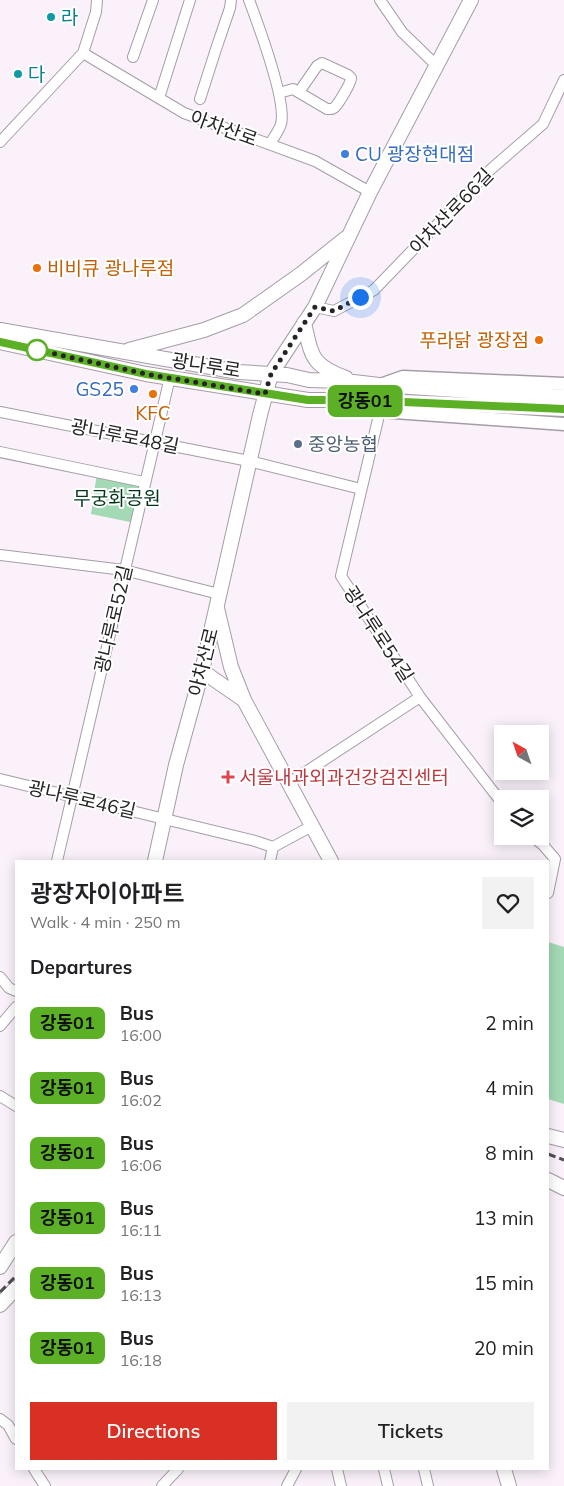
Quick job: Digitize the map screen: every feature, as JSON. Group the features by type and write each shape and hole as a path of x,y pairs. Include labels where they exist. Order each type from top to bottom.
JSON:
{"main road":[{"path":"360,383 327,371 315,359 310,350 304,323 315,307 370,192 471,0"},
{"path":"123,351 204,330 243,315 301,274 351,235"},
{"name":"아차산로","path":"155,860 176,765 202,671 265,394 271,374 304,323"},
{"name":"광나루로","path":"0,330 239,372 287,375 309,380 564,397"},
{"name":"광나루로","path":"0,342 146,374 265,394 328,401 358,400 564,409"},
{"path":"218,600 231,667 244,700 330,860"},
{"path":"202,671 244,700"},
{"path":"549,1136 564,1140"},
{"path":"549,1180 564,1188"},
{"path":"0,1267 15,1244"},
{"path":"0,1272 15,1261"},
{"path":"0,1305 15,1289"},
{"path":"504,1470 510,1486"}],"street":[{"path":"0,142 83,53 96,12 96,0"},
{"path":"133,58 153,0"},
{"path":"200,99 230,8 230,0"},
{"path":"249,0 279,93 282,111 281,124 270,144"},
{"path":"380,0 402,32 437,66"},
{"path":"159,98 188,1"},
{"name":"아차산로","path":"83,53 184,113 315,161 370,192"},
{"path":"279,93 293,89 330,110 335,108 351,78 322,64 317,66 299,92"},
{"name":"아차산로66길","path":"315,307 334,311 374,290 490,170 543,124 564,80"},
{"name":"광나루로52길","path":"60,860 72,796 170,377"},
{"path":"379,385 403,377 564,384"},
{"path":"328,401 353,408 380,411 564,424"},
{"name":"광나루로54길","path":"380,411 340,576 420,697 494,793"},
{"name":"광나루로48길","path":"0,412 249,462"},
{"path":"0,452 144,482"},
{"path":"249,462 361,489"},
{"path":"0,555 124,570 218,600"},
{"path":"289,783 420,697"},
{"name":"광나루로46길","path":"0,779 164,818 273,847"},
{"path":"270,860 273,847 312,826"},
{"path":"543,845 555,859 549,888"},
{"path":"0,978 9,988 15,991"},
{"path":"0,1026 15,1007"},
{"path":"0,1096 15,1105"},
{"path":"0,1419 8,1425 15,1437"},
{"path":"35,1470 45,1486"},
{"path":"162,1486 177,1470"},
{"path":"287,1486 295,1470"},
{"path":"337,1470 341,1486"},
{"path":"384,1470 388,1486"},
{"path":"424,1470 428,1486"}],"green space":[{"name":"무궁화공원","path":"97,473 144,482 135,523 91,514"},
{"path":"549,942 564,947 564,1104 549,1099"}],"railway":[{"path":"549,1154 564,1160"},
{"path":"0,1292 15,1277"}],"bus line":[{"name":"강동01","path":"0,342 146,374 308,400 358,400 564,409"}],"place":[{"name":"라","path":"51,17"},
{"name":"다","path":"18,74"},
{"name":"CU 광장현대점","path":"345,154"},
{"name":"비비큐 광나루점","path":"37,268"},
{"name":"푸라닭 광장점","path":"539,340"},
{"name":"GS25","path":"134,389"},
{"name":"KFC","path":"153,394"},
{"name":"중앙농협","path":"298,444"},
{"name":"서울내과외과건강검진센터","path":"228,777"}],"route":[{"path":"37,350 146,374 265,394 271,374 315,307 334,311 360,297"}]}
